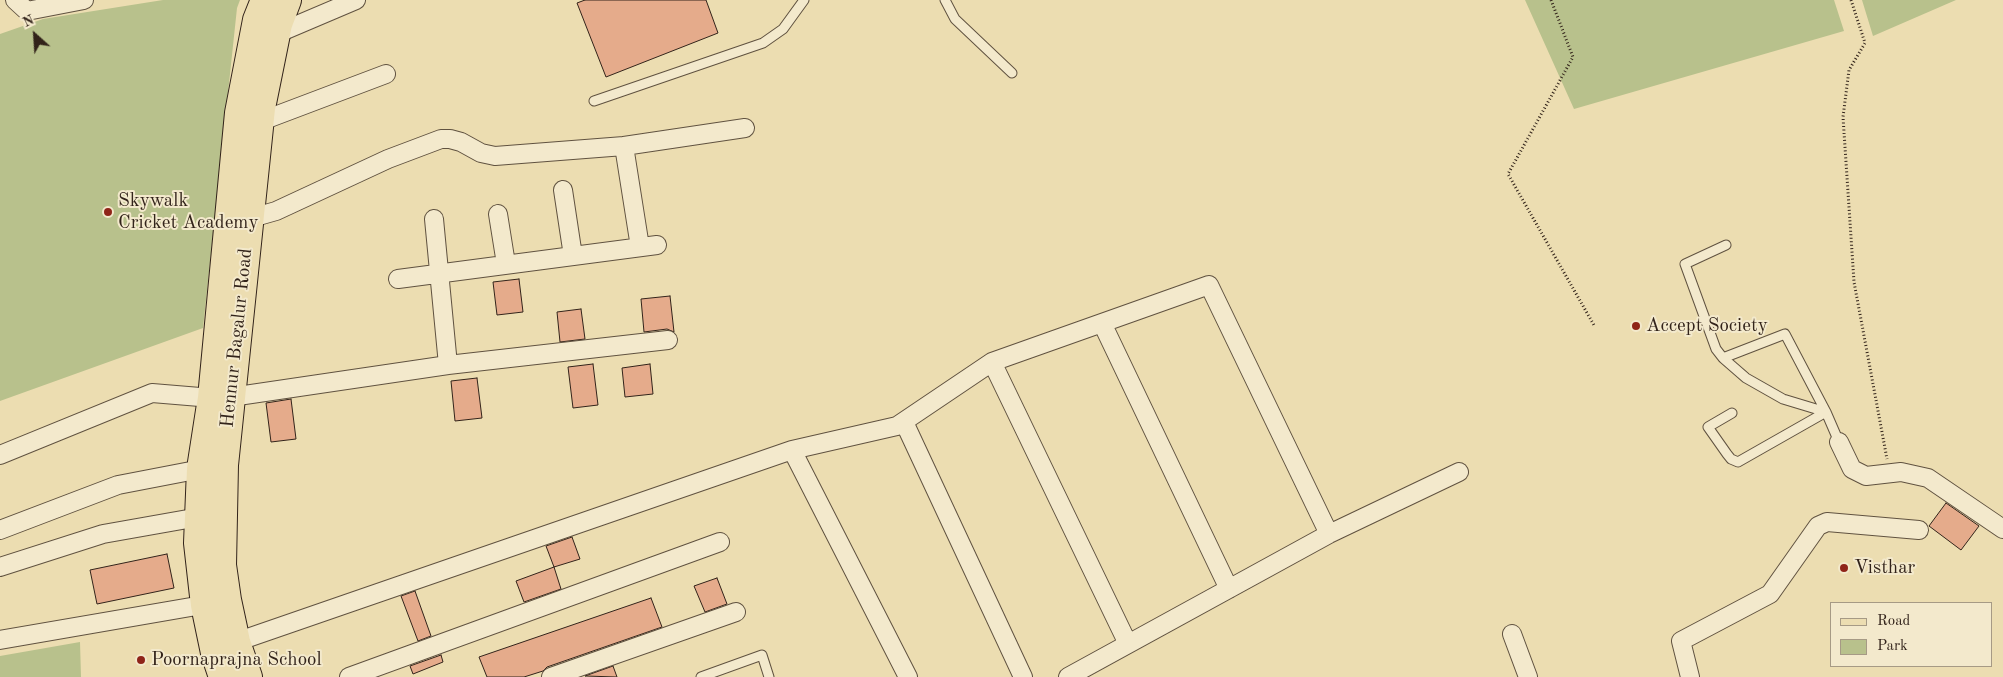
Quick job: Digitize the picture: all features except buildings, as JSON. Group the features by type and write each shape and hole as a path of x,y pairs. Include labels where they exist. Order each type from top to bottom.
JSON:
{"main road":[{"name":"Hennur Bagalur Road","path":"223,677 214,653 216,603 222,565 224,465 221,397 239,217 239,113 257,20 265,0"},
{"name":"Hennur Bagalur Road","path":"239,217 276,34 287,0"},
{"name":"Hennur Bagalur Road","path":"221,397 201,469 198,543 216,603 236,642 248,677"}],"street":[{"path":"15,0 27,11 84,0"},
{"path":"276,34 356,0"},
{"path":"259,122 386,74"},
{"path":"239,217 276,211 388,159 440,139 450,139 481,153 495,156 624,146 745,128"},
{"path":"398,279 648,246 624,146"},
{"path":"563,190 573,256"},
{"path":"498,214 506,264"},
{"path":"434,219 448,365"},
{"path":"236,642 792,450 897,426 992,362 1209,285 1329,534"},
{"path":"1102,323 1230,589"},
{"path":"0,455 152,393 221,397 448,365 668,340"},
{"path":"992,362 1128,644"},
{"path":"904,422 1023,677"},
{"path":"1839,442 1852,469 1866,476 1901,472 1928,478 2003,529"},
{"path":"792,450 908,677"},
{"path":"0,530 118,485 201,469"},
{"path":"1068,677 1329,534 1459,472"},
{"path":"0,567 103,534 199,517"},
{"path":"1690,677 1681,641 1770,594 1818,526 1827,522 1920,530"},
{"path":"349,677 720,542"},
{"path":"0,640 216,603"},
{"path":"551,677 736,612"},
{"path":"1512,634 1528,677"}],"lane":[{"path":"594,101 763,43 783,29 804,0"},
{"path":"945,0 955,19 1012,73"},
{"path":"1726,245 1685,264 1716,349 1723,358 1746,378 1783,399 1826,412"},
{"path":"1723,358 1785,334 1826,412 1839,442"},
{"path":"1732,413 1708,427 1731,459 1738,462 1826,412"},
{"path":"701,677 762,655 769,677"}],"path":[{"path":"1551,0 1573,57 1508,174 1594,327"},
{"path":"1851,0 1865,42 1849,70 1843,117 1854,274 1890,473"}],"green space":[{"name":"Skywalk Cricket Academy","path":"163,0 240,0 237,8 203,328 0,401 0,34 43,19"},
{"path":"1525,0 1834,0 1844,31 1574,109"},
{"path":"1862,0 1956,0 1873,36"},
{"path":"80,642 81,677 0,677 0,656"}],"place":[{"name":"Skywalk Cricket Academy","path":"108,212"},
{"name":"Accept Society","path":"1636,326"},
{"name":"Visthar","path":"1844,568"},
{"name":"Poornaprajna School","path":"141,660"}]}
